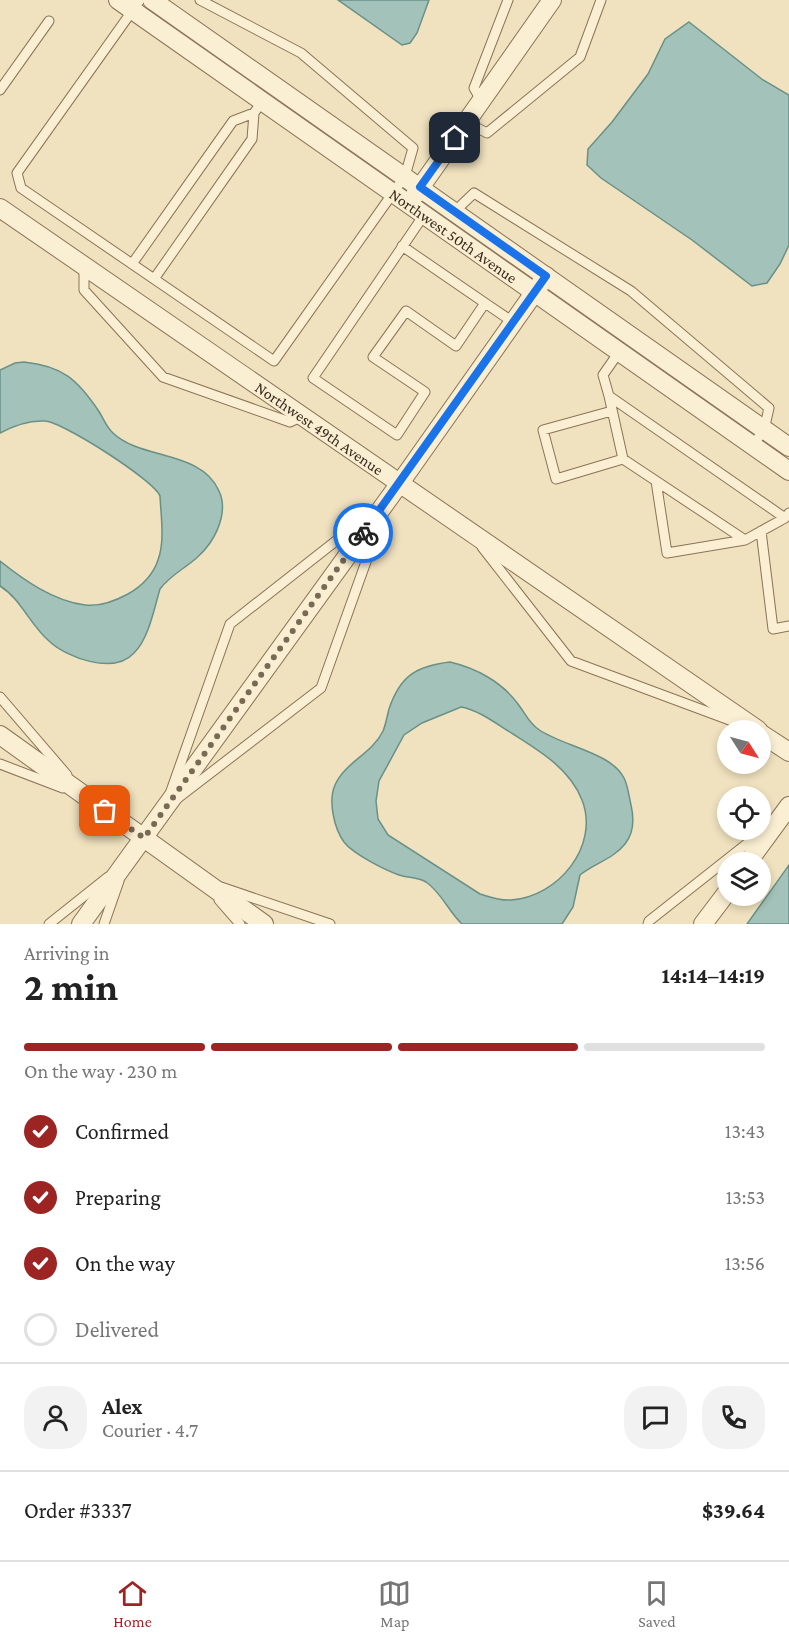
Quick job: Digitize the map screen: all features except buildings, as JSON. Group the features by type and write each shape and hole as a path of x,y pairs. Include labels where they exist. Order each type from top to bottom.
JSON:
{"street":[{"path":"408,204 552,0"},
{"name":"Northwest 50th Avenue","path":"160,2 274,85 789,447"},
{"name":"Northwest 50th Avenue","path":"127,3 258,107 392,193 789,470"},
{"name":"Northwest 49th Avenue","path":"0,208 742,720"},
{"path":"81,924 400,483 546,276"},
{"path":"0,735 264,924"},
{"name":"Northwest 49th Avenue","path":"771,740 789,752"},
{"path":"755,852 785,811"},
{"path":"704,924 717,906"}],"lane":[{"path":"127,3 17,173 21,188 274,361 405,176 413,148 301,53 200,0"},
{"path":"481,100 474,88 508,0"},
{"path":"466,122 487,133 580,57 601,0"},
{"path":"148,21 160,2"},
{"path":"0,90 49,21"},
{"path":"132,264 233,121 258,107 274,85"},
{"path":"154,279 252,139 258,107"},
{"path":"442,228 454,211 474,193 631,291 770,408 764,430 753,445"},
{"path":"436,198 313,378 397,435 425,392 373,357 406,311 456,346 485,303"},
{"path":"402,246 513,322"},
{"path":"84,266 84,290 163,377 290,422 303,416"},
{"path":"619,352 603,375 623,459 745,540"},
{"path":"609,396 787,515 745,540 666,553 656,481"},
{"path":"612,411 543,430 556,479 623,459"},
{"path":"165,808 321,688 387,500"},
{"path":"165,808 230,624 387,500"},
{"path":"470,531 572,661 729,720"},
{"path":"760,531 773,629 789,626"},
{"path":"0,697 86,797"},
{"path":"0,764 86,797"},
{"path":"648,924 785,811"},
{"path":"49,924 126,862"},
{"path":"104,924 126,862"},
{"path":"202,880 240,924"},
{"path":"202,880 330,924"}],"water":[{"path":"338,0 429,0 417,33 410,43 402,45"},
{"path":"689,22 763,80 789,95 789,245 767,283 752,286 692,240 601,178 587,165 588,149 612,122 648,74 665,39"},
{"path":"24,362 49,367 67,376 83,390 113,433 139,448 199,468 210,478 221,497 221,518 214,537 198,557 171,577 160,589 144,639 134,653 115,663 91,662 79,658 57,647 42,635 14,598 0,586 0,561 29,582 73,603 96,605 118,599 146,580 156,565 160,553 162,529 160,496 126,466 88,441 55,424 33,421 0,433 0,370 15,363"},
{"path":"450,662 488,677 512,696 535,727 608,762 618,769 624,778 633,815 630,835 625,844 615,853 580,875 573,907 562,924 462,924 426,882 399,875 378,866 354,852 340,836 332,806 333,791 339,777 378,739 384,728 393,698 404,681 419,670","holes":["461,707 495,722 553,762 570,779 582,800 586,817 585,835 580,851 571,866 559,879 544,890 528,897 507,900 480,894 388,835 378,819 376,801 379,781 404,735 422,723"]},
{"path":"789,865 789,924 747,924 760,906 771,906 771,890"}],"way so far":[{"path":"105,811 144,838 363,533"}],"route":[{"path":"363,533 546,276 420,187 455,138"}]}
